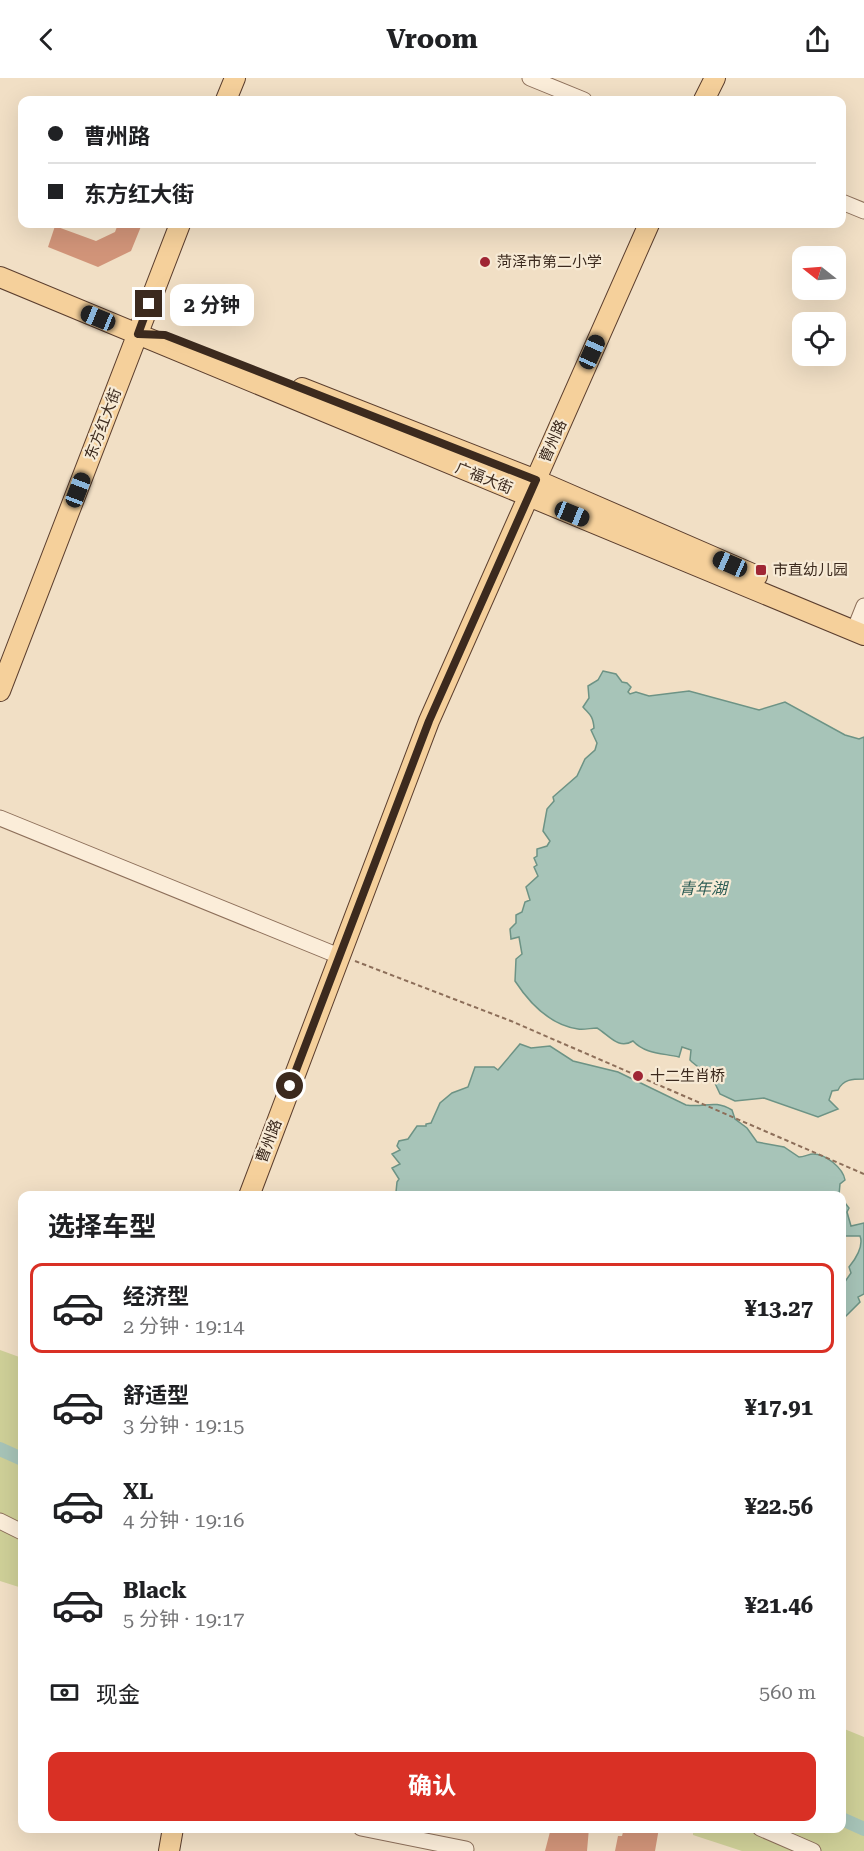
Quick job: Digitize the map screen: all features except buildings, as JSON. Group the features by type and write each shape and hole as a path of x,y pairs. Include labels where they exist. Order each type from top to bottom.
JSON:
{"main road":[{"path":"228,96 235,78"},
{"path":"706,96 715,78"},
{"name":"东方红大街","path":"0,691 178,228"},
{"name":"曹州路","path":"251,1191 429,721 647,228"},
{"name":"广福大街","path":"0,277 138,334 532,488 861,623"},
{"path":"169,1851 172,1833"}],"street":[{"path":"530,78 575,96"},
{"path":"846,204 864,211"},
{"path":"0,818 339,956"},
{"path":"0,1521 18,1531"},
{"path":"385,1833 468,1850"},
{"path":"772,1833 813,1851"}],"path":[{"path":"339,956 511,1022 864,1174"}],"green space":[{"path":"0,1350 18,1357 18,1587 0,1581"},
{"path":"846,1730 864,1737 864,1851 742,1851 693,1835 693,1833 846,1833"}],"water":[{"name":"青年湖","path":"603,671 616,674 622,682 627,683 631,687 628,692 630,694 636,692 649,696 689,691 759,710 785,702 845,735 859,739 864,737 864,1079 849,1080 838,1090 832,1091 829,1100 838,1109 818,1117 764,1098 735,1101 720,1094 713,1079 690,1060 691,1050 682,1047 679,1057 660,1054 648,1051 633,1041 618,1043 597,1028 568,1027 542,1012 527,998 515,981 516,959 522,954 519,937 511,939 510,929 516,923 516,915 522,912 525,902 530,900 526,887 538,876 534,867 537,865 534,858 537,856 537,849 547,846 550,841 543,831 547,809 554,801 553,797 577,776 585,759 595,750 597,743 591,730 594,728 593,720 583,707 589,698 588,686 598,680"},
{"path":"520,1044 531,1048 550,1046 573,1061 618,1072 686,1105 714,1104 732,1110 735,1119 747,1128 757,1142 784,1147 799,1157 811,1154 823,1156 841,1171 845,1180 840,1184 839,1191 396,1191 399,1179 392,1168 400,1164 392,1154 400,1150 397,1146 399,1141 408,1139 417,1126 426,1126 431,1123 440,1103 452,1093 468,1087 475,1067 494,1067 498,1070"},
{"path":"846,1204 849,1208 847,1212 851,1226 864,1223 864,1294 858,1297 860,1302 846,1316 846,1280 851,1273 849,1267 861,1244 860,1236 846,1236"}],"waterway":[{"path":"0,1449 18,1457"},
{"path":"846,1821 864,1829"}],"place":[{"name":"菏泽市第二小学","path":"485,262"},
{"name":"市直幼儿园","path":"761,570"},
{"name":"十二生肖桥","path":"638,1076"}],"route":[{"path":"149,304 138,334 165,335 536,480 429,721 366,881 290,1086"}]}
